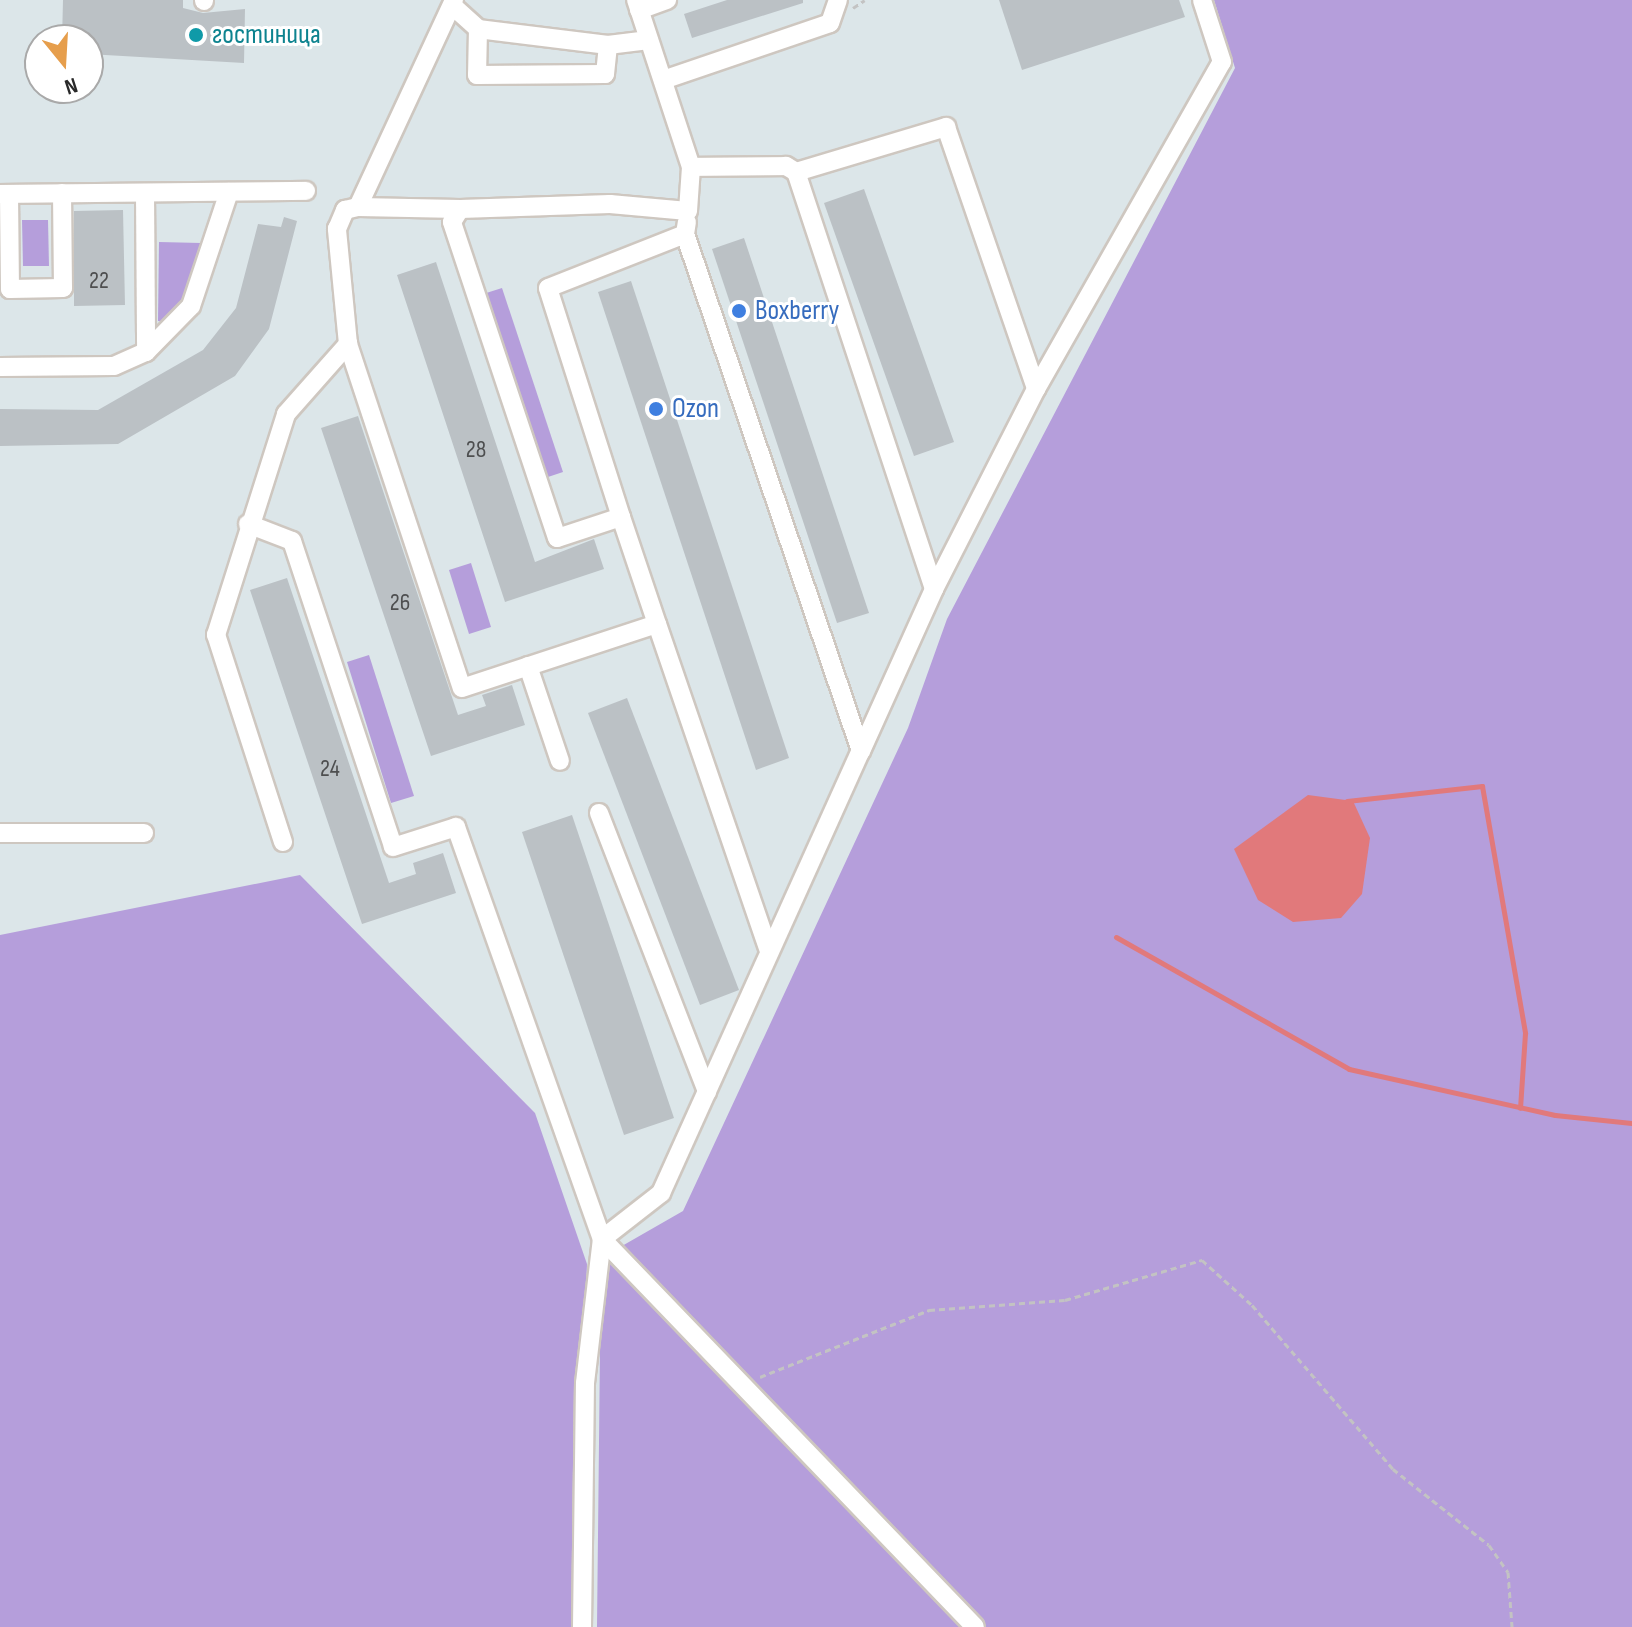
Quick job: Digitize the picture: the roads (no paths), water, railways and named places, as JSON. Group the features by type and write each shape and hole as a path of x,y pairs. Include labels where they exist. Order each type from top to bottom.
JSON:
{"lane":[{"path":"667,0 638,5 691,167 685,234 861,751"},
{"path":"663,80 830,23 838,0"},
{"path":"582,1627 585,1383 602,1239 661,1193 768,949 934,589 1036,389 1222,62 1202,0"},
{"path":"358,207 454,4 478,29 608,45 649,40"},
{"path":"478,29 477,75 605,74 608,45"},
{"path":"796,172 946,127 1036,389"},
{"path":"691,167 786,166 796,172 934,589"},
{"path":"62,193 63,288 10,289 4,194 62,193 306,191"},
{"path":"0,367 114,366 146,352 191,306 229,192"},
{"path":"145,193 146,352"},
{"path":"657,624 462,688 348,344 337,229 345,210 358,207 460,209 610,204 688,211"},
{"path":"460,209 452,222 557,538 621,517"},
{"path":"685,234 548,288 621,517 768,949"},
{"path":"283,842 216,635 248,524 286,414 348,344"},
{"path":"248,524 292,541 393,847 456,827 602,1239 975,1627"},
{"path":"528,666 560,761"},
{"path":"599,813 707,1092"},
{"path":"0,833 144,833"}],"waterway":[{"path":"1347,801 1482,786 1525,1033 1520,1108"},
{"path":"1116,937 1349,1069 1555,1115 1632,1123"}],"place":[{"name":"гостиница","path":"196,35"},
{"name":"Boxberry","path":"739,311"},
{"name":"Ozon","path":"656,409"}]}
